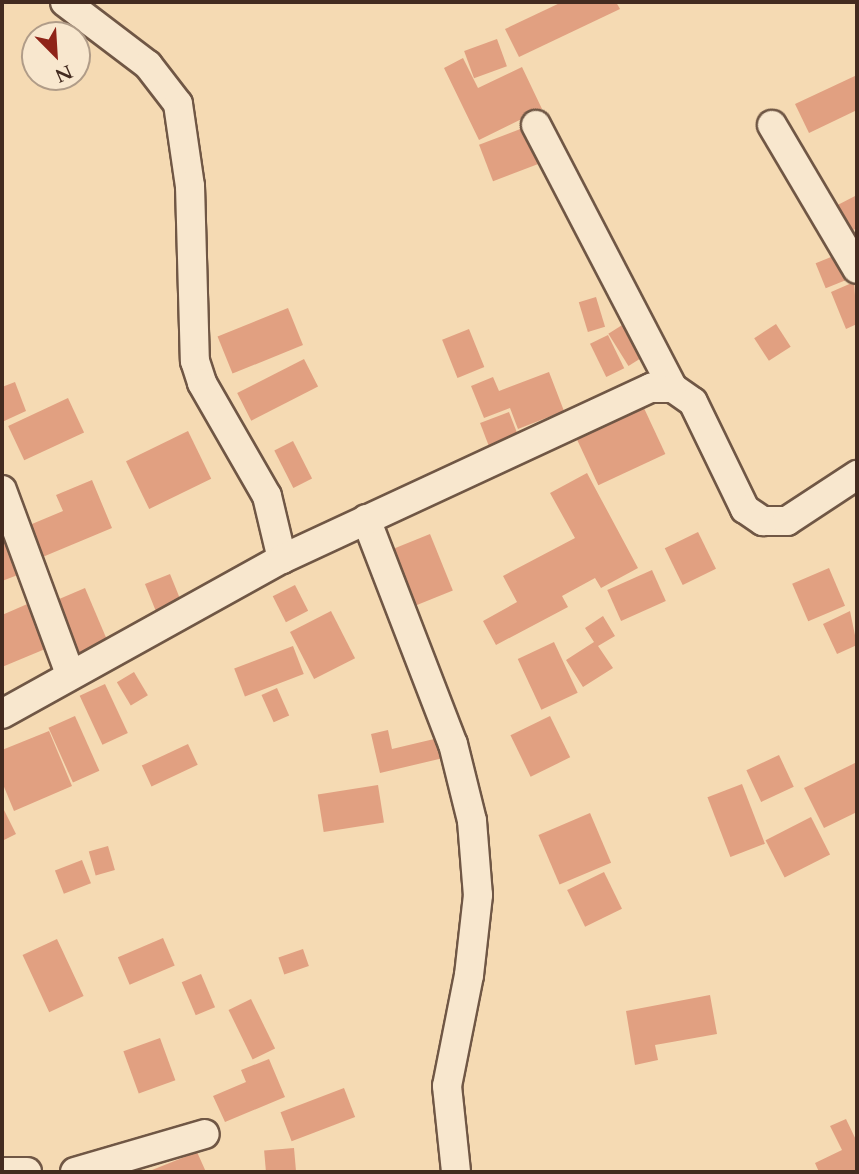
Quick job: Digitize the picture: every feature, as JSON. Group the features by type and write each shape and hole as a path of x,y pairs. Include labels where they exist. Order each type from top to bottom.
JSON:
{"street":[{"path":"65,2 148,65 178,104 190,186 195,361 202,383 267,496 282,559"},
{"path":"536,125 673,388 693,402 745,509 763,521 787,521 857,475"},
{"path":"772,125 857,269"},
{"path":"2,714 282,559 651,388 673,388"},
{"path":"2,490 70,674"},
{"path":"366,519 453,744 472,821 476,908 447,1086 456,1172"},
{"path":"75,1172 205,1134"},
{"path":"2,1172 27,1172"}],"building":[{"path":"562,2 616,2 620,9 519,57 505,29"},
{"path":"497,39 507,66 474,78 464,51"},
{"path":"463,58 478,88 522,67 542,109 479,140 444,68"},
{"path":"857,75 857,110 809,133 795,104"},
{"path":"536,123 550,159 493,181 479,145"},
{"path":"857,195 857,228 840,237 826,211"},
{"path":"836,255 846,280 826,288 816,263"},
{"path":"854,282 857,324 846,329 831,292"},
{"path":"596,297 605,327 588,332 579,302"},
{"path":"288,308 303,345 233,374 218,336"},
{"path":"627,322 647,354 628,366 608,334"},
{"path":"776,324 791,347 769,361 754,338"},
{"path":"469,329 484,367 457,378 442,340"},
{"path":"608,335 624,368 606,377 590,344"},
{"path":"304,359 318,387 251,421 237,393"},
{"path":"549,372 564,411 518,429 510,408 484,418 471,386 493,377 499,391"},
{"path":"15,382 26,411 2,422 2,387"},
{"path":"68,398 84,432 24,460 8,426"},
{"path":"643,406 665,454 598,485 576,437"},
{"path":"509,412 518,435 489,446 480,423"},
{"path":"188,431 211,479 149,509 126,461"},
{"path":"293,441 312,478 293,488 274,451"},
{"path":"587,473 638,568 601,588 595,578 562,596 568,607 496,645 483,621 517,602 503,576 575,538 550,493"},
{"path":"92,480 112,528 33,561 20,529 63,511 56,495"},
{"path":"698,532 716,569 683,585 665,548"},
{"path":"430,534 453,591 416,606 393,549"},
{"path":"11,540 23,573 2,581 2,543"},
{"path":"829,568 845,606 808,621 792,584"},
{"path":"652,570 666,601 621,621 607,590"},
{"path":"170,574 184,608 159,618 145,584"},
{"path":"295,585 308,611 286,622 273,596"},
{"path":"85,588 111,649 79,662 53,602"},
{"path":"32,602 50,647 2,667 2,615"},
{"path":"331,611 355,658 314,679 290,632"},
{"path":"850,611 857,645 837,654 823,624"},
{"path":"603,616 615,636 598,646 613,668 583,687 566,660 594,642 585,628"},
{"path":"554,642 578,693 541,710 518,659"},
{"path":"293,646 304,674 245,697 234,669"},
{"path":"134,672 148,695 131,705 117,682"},
{"path":"105,684 128,733 102,745 80,696"},
{"path":"277,688 289,715 274,722 261,695"},
{"path":"75,716 99,771 73,783 49,728"},
{"path":"550,716 570,757 531,777 510,735"},
{"path":"388,730 392,749 451,735 456,755 380,773 371,734"},
{"path":"49,731 72,786 14,811 2,782 2,750"},
{"path":"188,744 198,765 151,786 142,766"},
{"path":"779,755 794,787 761,802 746,770"},
{"path":"857,762 857,812 824,828 804,788"},
{"path":"742,784 765,844 730,857 707,797"},
{"path":"378,785 384,823 324,832 318,795"},
{"path":"2,806 16,834 2,841"},
{"path":"590,813 611,863 560,885 538,835"},
{"path":"811,817 830,854 785,878 766,840"},
{"path":"108,846 115,870 96,876 89,852"},
{"path":"82,860 91,883 64,894 55,870"},
{"path":"604,872 622,909 585,927 567,890"},
{"path":"163,938 175,966 130,985 118,957"},
{"path":"57,939 84,996 49,1012 23,955"},
{"path":"303,949 309,966 284,974 278,957"},
{"path":"201,974 215,1007 196,1015 182,982"},
{"path":"710,995 717,1034 655,1045 658,1060 635,1065 626,1011"},
{"path":"251,999 275,1048 253,1059 229,1010"},
{"path":"160,1038 175,1080 139,1094 123,1051"},
{"path":"269,1059 285,1097 225,1122 213,1096 246,1082 241,1070"},
{"path":"344,1088 355,1117 292,1141 281,1112"},
{"path":"846,1119 857,1142 857,1172 819,1172 815,1163 842,1150 830,1126"},
{"path":"294,1148 296,1172 266,1172 264,1151"},
{"path":"197,1152 206,1172 147,1172"}]}
